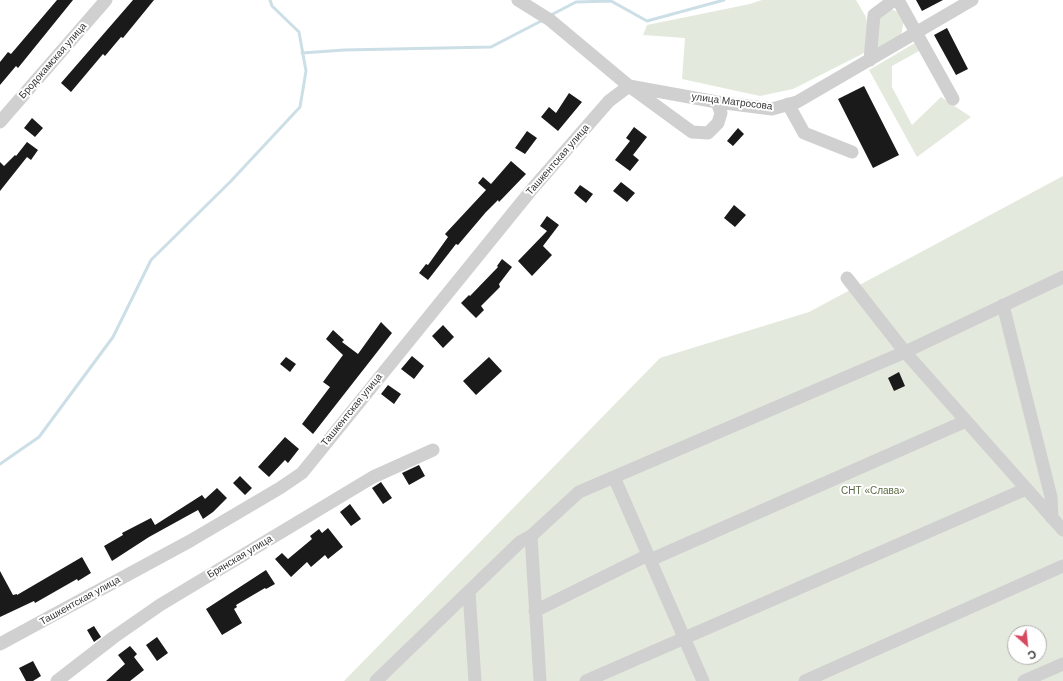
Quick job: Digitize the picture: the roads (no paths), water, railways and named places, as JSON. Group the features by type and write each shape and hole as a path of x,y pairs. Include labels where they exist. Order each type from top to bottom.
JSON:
{"street":[{"name":"Бродокамская улица","path":"0,122 106,0"},
{"name":"улица Матросова","path":"518,0 550,20 629,86 717,102 772,109 797,102 972,0"},
{"path":"870,60 874,15 894,0"},
{"path":"898,0 953,99"},
{"path":"629,86 692,132 708,133 718,123 721,113 717,102"},
{"name":"Ташкентская улица","path":"0,644 190,541 280,488 302,473 533,188 609,101 629,86"},
{"path":"788,104 804,133 852,152"},
{"path":"376,681 520,542 532,536 579,492 905,352 1063,277"},
{"path":"847,278 905,352 1063,530"},
{"path":"1003,306 1050,497 1052,518"},
{"path":"536,611 649,558 966,421"},
{"name":"Брянская улица","path":"57,681 114,637 160,605 373,477 433,450"},
{"path":"614,477 704,681"},
{"path":"586,681 1026,489"},
{"path":"532,536 540,681"},
{"path":"804,681 1063,566"},
{"path":"469,592 475,681"},
{"path":"1024,681 1063,664"}],"waterway":[{"path":"0,464 39,437 113,337 151,260 231,181 300,107 306,71 299,32 272,6 270,0"},
{"path":"551,15 576,2 611,1 647,21 724,0"},
{"path":"302,53 344,50 491,47 543,20"}],"park label":[{"name":"СНТ «Слава»","path":"873,491"}]}
